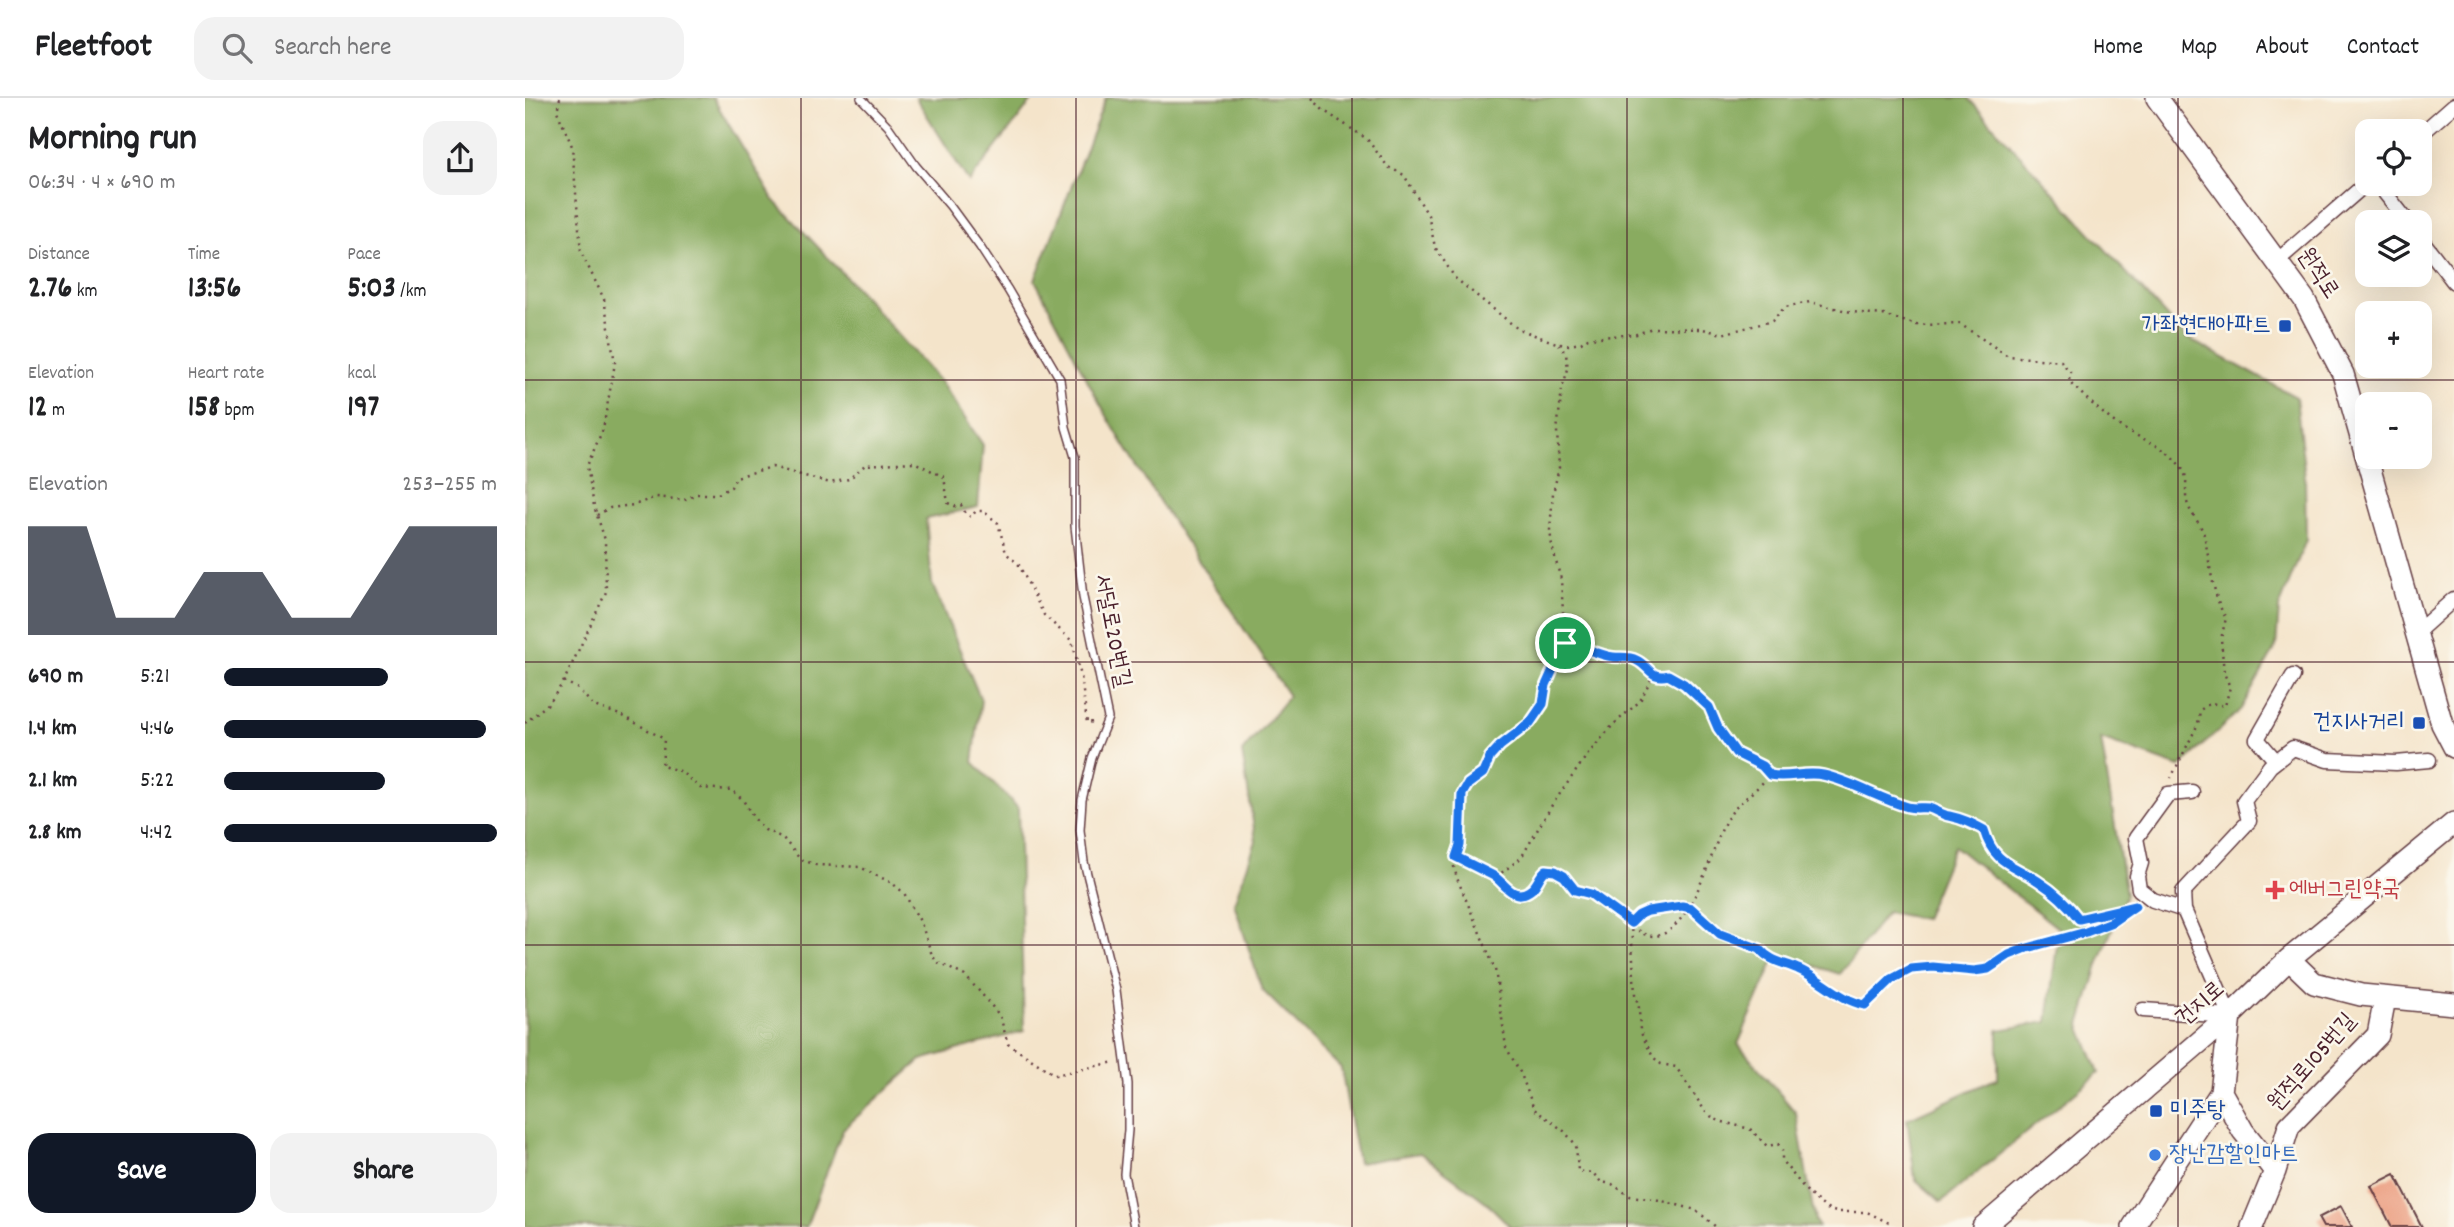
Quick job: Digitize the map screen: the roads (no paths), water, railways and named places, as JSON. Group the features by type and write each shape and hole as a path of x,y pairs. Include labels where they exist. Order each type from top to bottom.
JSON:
{"street":[{"name":"원적로","path":"2157,98 2304,299 2343,374 2442,724 2454,747"},
{"path":"2432,124 2454,105"},
{"path":"2277,261 2355,193"},
{"path":"2387,196 2399,210"},
{"path":"2432,254 2454,282"},
{"path":"2416,633 2454,600"},
{"path":"2276,761 2257,739 2293,676"},
{"path":"2133,1227 2221,1092 2230,1016 2184,910 2183,892 2249,821 2244,801 2276,761 2293,748 2327,760 2396,763 2429,760"},
{"path":"2184,910 2153,900 2139,889 2137,876 2141,863 2136,838 2168,794 2192,792"},
{"name":"건지로","path":"1983,1227 2230,1016 2289,959 2454,823"},
{"path":"2289,959 2313,983 2361,995 2454,1004"},
{"name":"원적로105번길","path":"2252,1227 2275,1171 2289,1126 2378,1035 2385,998"},
{"path":"2143,1010 2230,1016"},
{"path":"2221,1092 2243,1131 2275,1171"}],"lane":[{"name":"서달로20번길","path":"861,98 888,126 980,247 1060,379 1066,427 1075,457 1075,526 1083,597 1108,718 1092,758 1082,800 1080,830 1084,862 1116,990 1129,1084 1124,1174 1134,1227"}],"place":[{"name":"가좌현대아파트","path":"2285,326"},
{"name":"건지사거리","path":"2419,723"},
{"name":"에버그린약국","path":"2275,890"},
{"name":"미주탕","path":"2156,1111"},
{"name":"장난감할인마트","path":"2155,1155"}]}
